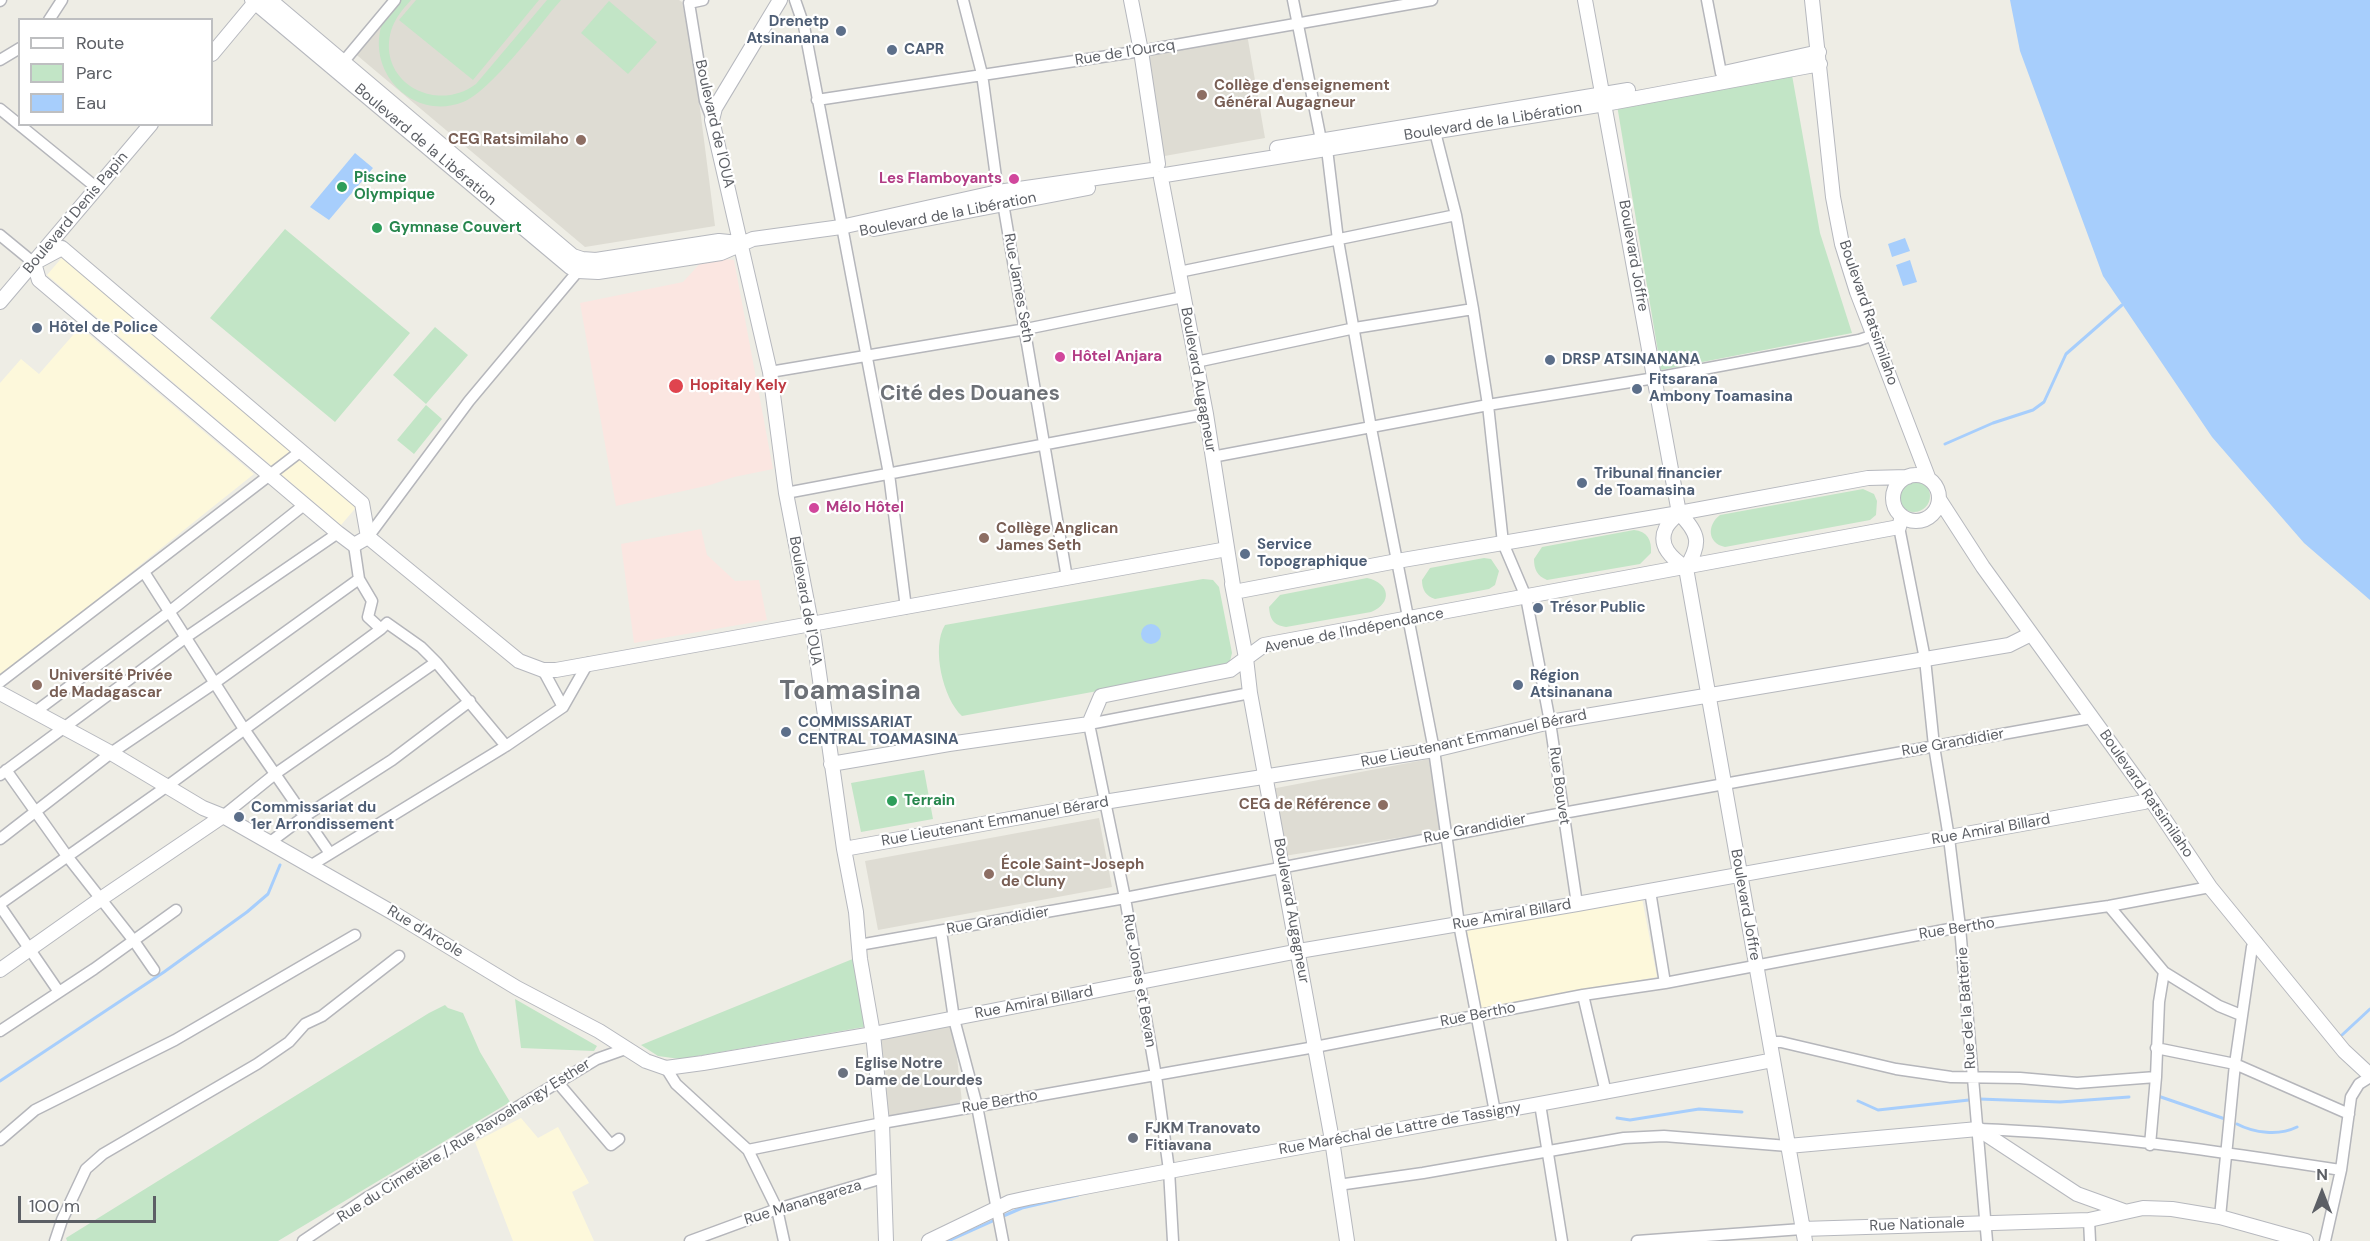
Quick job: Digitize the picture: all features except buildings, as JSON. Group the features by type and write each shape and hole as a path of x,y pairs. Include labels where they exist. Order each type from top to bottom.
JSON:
{"street":[{"path":"50,18 62,0"},
{"name":"Boulevard de la Libération","path":"270,0 340,66 570,267 596,260 719,241 756,246 842,231 1001,197 1604,99 1819,58"},
{"path":"340,66 394,0"},
{"path":"687,1 703,0"},
{"path":"712,120 715,108 780,0"},
{"path":"795,0 804,26 889,474 906,608"},
{"name":"Rue James Seth","path":"963,0 982,74 1067,578"},
{"name":"Boulevard Augagneur","path":"1131,0 1159,172 1206,414 1250,693 1299,951 1347,1241"},
{"path":"1293,0 1324,145 1371,428 1434,750 1459,924 1495,1112"},
{"name":"Rue de l'Ourcq","path":"818,100 1141,51 1432,0"},
{"name":"Boulevard Joffre","path":"1585,0 1679,513"},
{"path":"1707,0 1721,73"},
{"name":"Boulevard Ratsimilaho","path":"1812,0 1833,197 1842,244 1928,477"},
{"path":"213,53 255,1"},
{"name":"Boulevard de la Libération","path":"255,1 340,66"},
{"name":"Boulevard de l'OUA","path":"687,1 705,101 712,120 742,243 770,372 786,493 810,623 873,1034 882,1123 885,1241"},
{"path":"0,60 18,49"},
{"name":"Boulevard de la Libération","path":"1604,99 1721,73 1819,58"},
{"path":"0,109 18,124"},
{"path":"21,126 97,188"},
{"name":"Boulevard Denis Papin","path":"0,302 97,188 145,127"},
{"name":"Rue Bouvet","path":"1434,127 1456,215 1473,309 1488,405 1503,543 1526,597 1550,722 1576,904"},
{"path":"1179,272 1456,215"},
{"path":"0,235 34,263 39,280 354,545 360,579 372,601 368,617 381,630"},
{"path":"34,263 62,248 362,503 368,537 519,661 543,670 556,670 772,632 810,623 906,608 1227,549"},
{"path":"354,545 368,537 469,401 580,265"},
{"path":"770,372 1026,329 1183,297"},
{"path":"1196,362 1355,328 1473,309"},
{"path":"1212,458 1488,405 1655,378 1859,340 1874,335"},
{"path":"786,493 1206,414"},
{"path":"0,682 301,451"},
{"path":"1914,475 1928,477 1935,486 1938,499 1934,512 1923,519 1909,519 1901,522 1893,498 1897,484 1914,475"},
{"path":"1233,587 1679,513 1868,478 1908,477"},
{"name":"Boulevard Ratsimilaho","path":"1938,499 2031,634 2150,798 2210,887 2344,1051 2370,1076"},
{"path":"35,712 169,612 304,505"},
{"path":"1679,513 1690,524 1697,537 1696,552 1686,568 1670,557 1664,543 1665,528 1679,513"},
{"name":"Avenue de l'Indépendance","path":"1089,724 1101,696 1230,670 1264,645 1686,568 1901,522"},
{"name":"Rue de la Batterie","path":"1901,522 1925,659 1934,746 1950,838 1960,927 1987,1241"},
{"path":"154,970 102,898 3,773 185,638 338,533"},
{"name":"Boulevard Joffre","path":"1686,568 1803,1235"},
{"path":"144,572 244,729 329,852"},
{"path":"0,839 111,753 216,682 360,579"},
{"path":"59,992 0,905 166,787 381,630 387,623 421,647 436,662 506,746"},
{"name":"Rue Lieutenant Emmanuel Bérard","path":"844,849 1104,802 1434,750 1550,722 2009,645 2031,634"},
{"path":"0,970 223,816 275,774 436,662"},
{"path":"310,866 329,852 506,746 563,707 588,663"},
{"path":"543,670 563,707"},
{"name":"Rue d'Arcole","path":"0,693 111,753 203,808 223,816 395,914 517,988 628,1048 646,1061 666,1068"},
{"path":"831,764 1089,724 1250,693"},
{"path":"269,843 305,816 392,760 470,701"},
{"name":"Rue Grandidier","path":"859,945 1125,898 1446,835 2086,719 2091,716"},
{"name":"Rue Jones et Bevan","path":"1089,724 1125,898 1156,1076 1169,1170 1173,1241"},
{"name":"Rue Amiral Billard","path":"873,1034 1299,951 1950,838 2144,802 2150,798"},
{"name":"Rue Bertho","path":"748,1150 882,1123 1156,1076 1475,1015 1960,927 2109,906 2210,887"},
{"path":"1650,891 1665,982"},
{"path":"2109,906 2164,972 2218,1006 2241,1015"},
{"path":"0,1031 176,910"},
{"path":"941,931 954,1019 977,1106 1003,1241"},
{"path":"0,1140 35,1110 176,1040 355,935"},
{"path":"2220,1218 2241,1015 2252,947 2257,942"},
{"path":"55,1241 62,1220 86,1170 103,1154 265,1059 289,1042 305,1024 322,1016 399,956"},
{"path":"2150,1145 2160,988 2164,972"},
{"path":"1583,995 1606,1093"},
{"path":"784,1241 777,1209 748,1150 676,1084 666,1068 873,1034"},
{"path":"1770,1042 1781,1042 1896,1070 1972,1078 2020,1078 2077,1083 2156,1077"},
{"name":"Rue du Cimetière / Rue Ravoahangy Esther","path":"303,1241 368,1197 597,1059 628,1048"},
{"path":"2156,1048 2235,1064 2349,1114"},
{"name":"Rue Maréchal de Lattre de Tassigny","path":"929,1241 1010,1202 1028,1198 1332,1140 1606,1093 1773,1060"},
{"path":"2325,1241 2341,1170 2351,1097 2359,1084 2370,1076"},
{"path":"559,1084 611,1145 619,1139"},
{"path":"1540,1104 1562,1241"},
{"path":"1978,1129 2077,1194 2124,1211"},
{"path":"1338,1185 1423,1173 1624,1138 1665,1136 1788,1146 1978,1129 2022,1131 2228,1153 2341,1170"},
{"name":"Rue Manangareza","path":"690,1241 777,1209 883,1178"},
{"name":"Rue Nationale","path":"1637,1241 1803,1235 1984,1222 2089,1220 2143,1208 2172,1209 2220,1218 2306,1241"},
{"path":"2089,1220 2090,1241"}],"shaded area":[{"name":"CEG Ratsimilaho","path":"396,0 679,0 682,2 693,54 715,226 585,247 352,51"},
{"name":"Collège d'enseignement Général Augagneur","path":"1247,34 1265,138 1159,157 1139,52"},
{"path":"65,254 359,504 341,525 47,275"},
{"name":"Hopitaly Kely","path":"706,257 734,260 773,469 616,506 580,303 683,282"},
{"path":"80,327 254,474 0,677 0,383 21,359 39,374"},
{"path":"701,529 707,555 735,581 759,580 767,620 634,643 621,544"},
{"name":"CEG de Référence","path":"1429,759 1441,831 1284,856 1271,789"},
{"name":"École Saint-Joseph de Cluny","path":"1099,818 1112,887 878,930 865,861"},
{"path":"1642,898 1657,977 1481,1008 1467,930"},
{"path":"953,1022 962,1102 876,1119 873,1040"},
{"path":"521,1118 538,1138 558,1127 589,1183 572,1192 594,1241 513,1241 475,1142"}],"green space":[{"path":"398,0 411,0 402,10 391,31 389,49 393,65 401,78 413,88 428,94 444,96 460,92 476,84 547,0 561,0 487,85 463,102 445,106 429,105 413,100 389,77 382,62 379,45 381,27"},
{"path":"416,0 539,0 473,80 399,20"},
{"path":"609,1 657,42 628,74 581,33"},
{"path":"1792,75 1820,233 1852,333 1661,370 1617,105"},
{"path":"285,229 410,333 335,422 210,318"},
{"path":"435,327 468,355 426,404 393,375"},
{"path":"426,405 442,419 414,454 397,440"},
{"path":"1914,480 1925,485 1930,496 1925,507 1914,512 1903,507 1898,496 1903,485"},
{"path":"1863,489 1874,494 1877,501 1876,515 1870,520 1725,547 1712,538 1711,528 1720,515"},
{"path":"1634,530 1645,534 1651,544 1651,553 1640,564 1547,580 1535,569 1534,559 1542,547"},
{"path":"1484,558 1491,559 1499,571 1495,585 1489,589 1435,599 1425,592 1422,580 1430,568"},
{"path":"1367,578 1380,584 1386,594 1383,604 1371,612 1286,627 1278,625 1271,618 1269,607 1280,595"},
{"path":"1203,579 1213,580 1219,587 1232,653 1230,661 1222,668 962,716 949,698 939,659 939,646 945,625"},
{"name":"Terrain","path":"924,770 933,819 861,832 851,783"},
{"path":"860,956 864,1027 680,1059 658,1056 641,1045"},
{"path":"515,999 597,1046 594,1051 521,1048"},
{"path":"445,1005 463,1013 480,1052 510,1102 278,1241 67,1241 66,1238"}],"water":[{"path":"2010,0 2370,0 2370,600 2304,543 2212,437 2103,276 2020,51"},
{"name":"Piscine Olympique","path":"355,153 373,168 329,220 310,207"},
{"path":"1905,238 1910,251 1892,257 1888,244"},
{"path":"1910,260 1917,282 1903,286 1896,265"},
{"path":"1151,624 1158,627 1161,634 1158,641 1151,644 1144,641 1141,634 1144,627"}],"waterway":[{"path":"1945,444 1993,423 2033,410 2044,402 2066,354 2122,305"},
{"path":"0,1081 164,972 247,912 268,894 280,865"},
{"path":"2342,1035 2370,1009"},
{"path":"2158,1096 2225,1119"},
{"path":"1979,1099 2060,1102 2129,1097"},
{"path":"1858,1101 1878,1110 1969,1100"},
{"path":"1617,1118 1630,1120 1699,1109 1742,1112"},
{"path":"2237,1124 2251,1130 2267,1132 2282,1132 2297,1127"},
{"path":"1001,1217 1022,1208 1078,1195"},
{"path":"948,1241 995,1220"}],"place":[{"name":"Drenetp Atsinanana","path":"841,31"},
{"name":"CAPR","path":"892,50"},
{"name":"Collège d'enseignement Général Augagneur","path":"1202,95"},
{"name":"CEG Ratsimilaho","path":"581,140"},
{"name":"Les Flamboyants","path":"1014,179"},
{"name":"Piscine Olympique","path":"342,187"},
{"name":"Gymnase Couvert","path":"377,228"},
{"name":"Hôtel de Police","path":"37,328"},
{"name":"Hôtel Anjara","path":"1060,357"},
{"name":"DRSP ATSINANANA","path":"1550,360"},
{"name":"Hopitaly Kely","path":"676,386"},
{"name":"Fitsarana Ambony Toamasina","path":"1637,389"},
{"name":"Tribunal financier de Toamasina","path":"1582,483"},
{"name":"Mélo Hôtel","path":"814,508"},
{"name":"Collège Anglican James Seth","path":"984,538"},
{"name":"Service Topographique","path":"1245,554"},
{"name":"Trésor Public","path":"1538,608"},
{"name":"Université Privée de Madagascar","path":"37,685"},
{"name":"Région Atsinanana","path":"1518,685"},
{"name":"COMMISSARIAT CENTRAL TOAMASINA","path":"786,732"},
{"name":"Terrain","path":"892,801"},
{"name":"CEG de Référence","path":"1383,805"},
{"name":"Commissariat du 1er Arrondissement","path":"239,817"},
{"name":"École Saint-Joseph de Cluny","path":"989,874"},
{"name":"Eglise Notre Dame de Lourdes","path":"843,1073"},
{"name":"FJKM Tranovato Fitiavana","path":"1133,1138"}],"district":[{"name":"Cité des Douanes","path":"970,394"},
{"name":"Toamasina","path":"850,692"}]}
